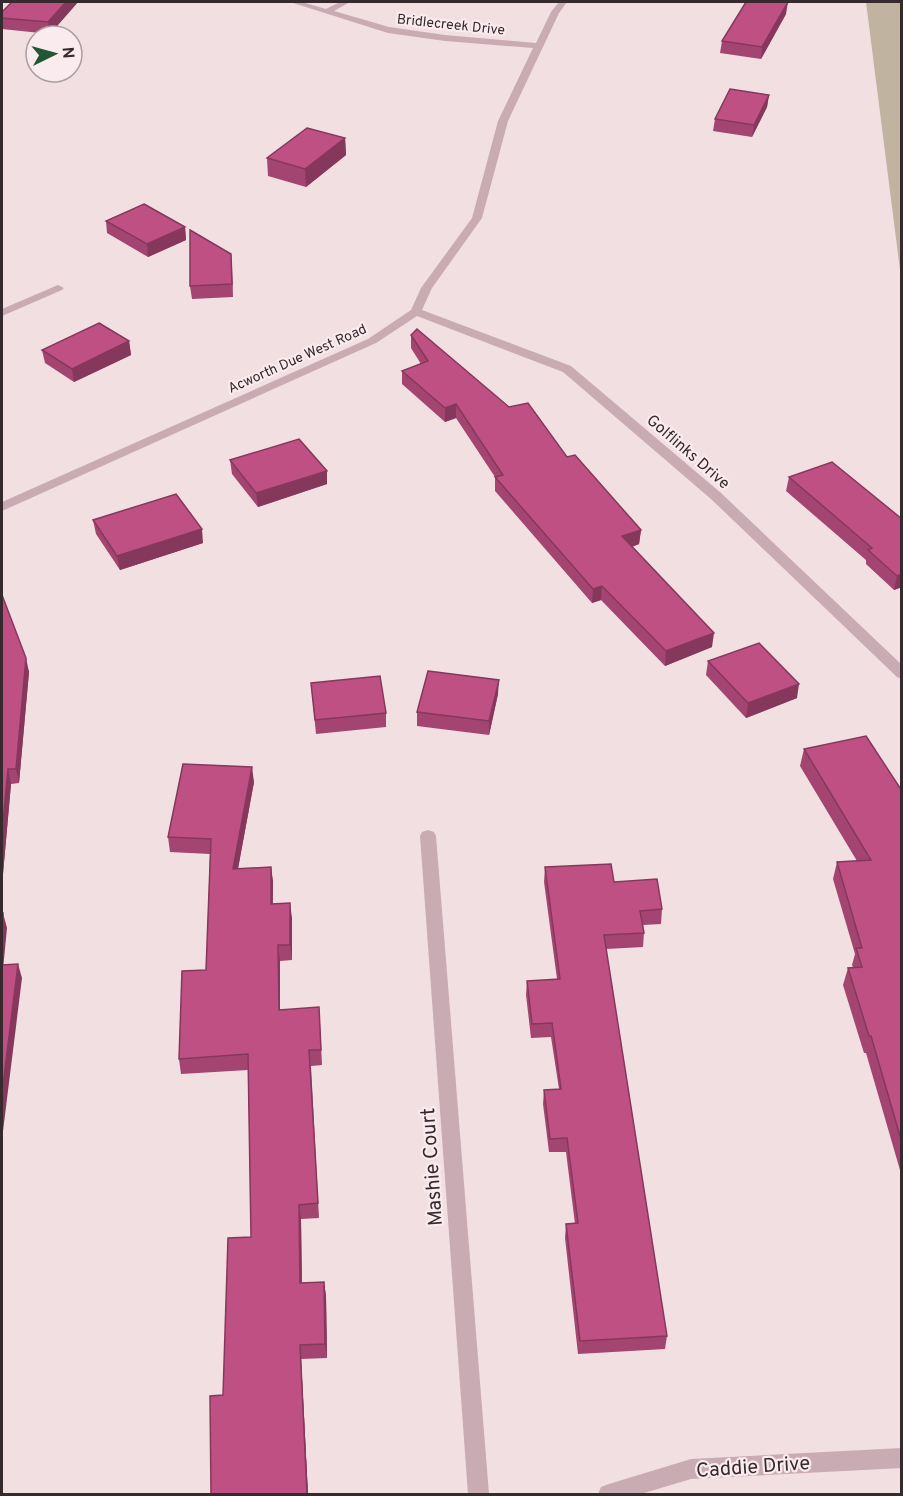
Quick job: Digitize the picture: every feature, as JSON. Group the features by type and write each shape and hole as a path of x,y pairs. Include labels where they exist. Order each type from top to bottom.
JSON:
{"street":[{"name":"Bridlecreek Drive","path":"294,2 388,30 445,39 538,46"},
{"path":"326,12 346,2"},
{"name":"Acworth Due West Road","path":"2,507 372,341 416,312 428,288 477,218 503,121 555,12 563,2"},
{"path":"2,314 58,288"},
{"name":"Golflinks Drive","path":"416,312 567,369 716,496 902,674"},
{"name":"Mashie Court","path":"428,836 478,1494"},
{"name":"Caddie Drive","path":"609,1494 692,1469 902,1458"}],"shaded area":[{"path":"866,2 901,2 901,278"}],"building":[{"path":"12,2 66,2 48,22 2,18 2,12"},
{"path":"746,2 788,2 762,47 722,41"},
{"path":"730,89 769,95 754,125 715,119"},
{"path":"307,128 345,138 305,169 267,158"},
{"path":"144,204 185,227 147,244 106,221"},
{"path":"190,230 231,254 232,284 190,286"},
{"path":"99,323 129,341 72,369 42,350"},
{"path":"417,329 509,407 528,403 567,457 575,455 641,530 622,536 714,633 666,651 602,586 593,589 495,477 503,475 456,404 445,408 402,371 428,361 411,335"},
{"path":"299,439 327,471 256,493 230,460"},
{"path":"832,462 902,519 902,574 897,576 868,550 872,548 789,477"},
{"path":"176,494 202,529 117,556 93,520"},
{"path":"2,595 26,658 16,769 8,769 2,833"},
{"path":"759,643 799,684 748,703 708,661"},
{"path":"428,671 499,680 489,721 417,712"},
{"path":"380,676 386,713 315,720 311,683"},
{"path":"866,736 902,791 902,1143 871,1036 869,1036 848,968 862,967 856,948 862,948 837,862 871,860 804,749"},
{"path":"183,764 252,767 233,869 271,867 271,904 290,903 290,945 278,945 279,1010 319,1007 321,1050 309,1050 318,1203 299,1205 300,1283 324,1282 325,1344 300,1345 307,1494 211,1494 210,1396 223,1395 228,1238 251,1237 248,1054 179,1059 182,971 206,970 211,839 168,837"},
{"path":"611,864 614,882 657,879 662,909 640,911 644,933 604,935 667,1336 580,1341 566,1224 578,1223 567,1138 550,1139 544,1090 561,1089 552,1023 532,1024 527,981 560,979 545,867"},
{"path":"18,964 2,1093 2,965"}]}
